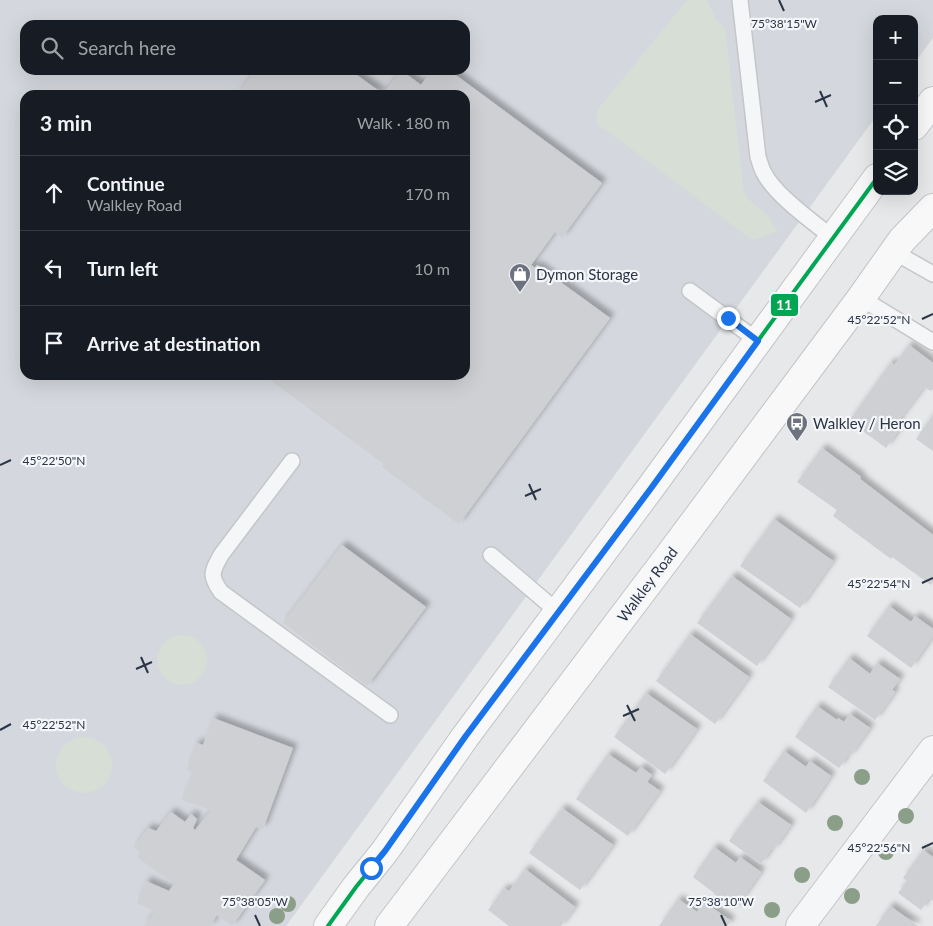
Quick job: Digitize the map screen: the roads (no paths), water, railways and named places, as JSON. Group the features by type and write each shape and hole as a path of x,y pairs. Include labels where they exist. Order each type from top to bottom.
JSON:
{"main road":[{"path":"918,121 933,101"},
{"path":"328,926 385,851 465,737 873,183"},
{"name":"Walkley Road","path":"389,926 668,557 898,246 933,208"}],"street":[{"path":"800,926 933,750"}],"lane":[{"path":"740,0 758,158 764,173 774,188 833,238"},
{"path":"898,246 933,274"},
{"path":"690,291 758,341"},
{"path":"861,298 933,342"},
{"path":"292,461 221,555 212,570 214,582 221,592 390,715"},
{"path":"491,555 558,612"}],"place":[{"name":"Dymon Storage","path":"520,293"},
{"name":"Walkley / Heron","path":"797,442"}]}
